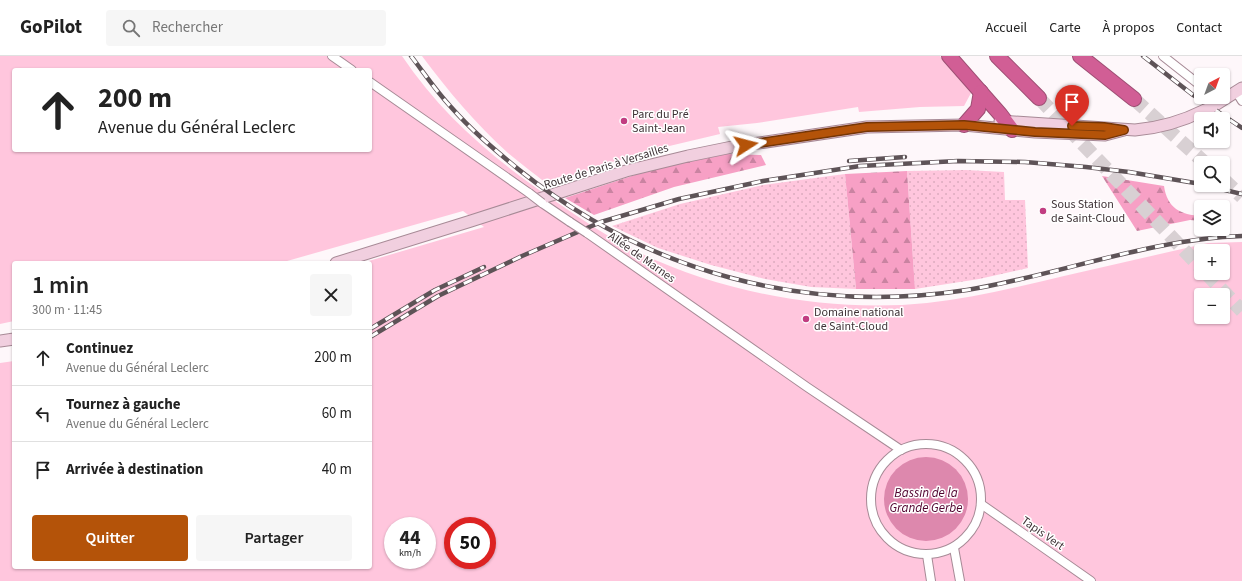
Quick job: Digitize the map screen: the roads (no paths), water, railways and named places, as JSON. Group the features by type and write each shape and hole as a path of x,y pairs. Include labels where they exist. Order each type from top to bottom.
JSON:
{"highway":[{"path":"949,56 1009,125"},
{"path":"997,56 1039,98"},
{"path":"1080,56 1134,99"},
{"path":"964,125 978,109 981,92"}],"main road":[{"path":"1230,98 1240,94"},
{"path":"1009,125 1035,124 1104,127 1124,130 1145,129 1163,126 1182,120 1213,104"},
{"name":"Route de Paris à Versailles","path":"342,261 626,171 688,156 787,138 867,127 1009,125"},
{"path":"1009,125 1035,132 1105,135 1124,130"},
{"path":"0,341 12,339"}],"street":[{"path":"332,56 349,68"},
{"path":"1162,56 1194,81"},
{"name":"Allée de Marnes","path":"372,83 807,387 901,450"},
{"path":"918,444 933,444 947,448 959,455 973,471 980,487 981,504 975,526 970,533 954,548 941,552 916,554 905,550 892,542 881,531 874,519 871,496 872,486 876,474 891,456 901,450 918,444"},
{"name":"Tapis Vert","path":"981,504 1091,581"},
{"path":"954,548 960,581"},
{"path":"927,554 931,581"}],"water":[{"name":"Bassin de la Grande Gerbe","path":"926,457 942,460 956,469 965,483 968,499 965,515 956,529 942,538 926,541 910,538 896,529 887,515 884,499 887,483 896,469 910,460"}],"tunnel":[{"path":"1039,98 1194,261"},
{"path":"1134,99 1197,156"},
{"path":"1230,186 1242,197"},
{"path":"1213,280 1242,311"}],"railway":[{"path":"411,56 435,88 475,132 518,169 568,205 620,235 674,259 730,278 787,290 846,296 906,296 967,290 1036,276 1138,250 1207,239 1242,236"},
{"path":"1143,56 1193,95 1242,128"},
{"path":"849,161 905,157"},
{"path":"372,336 438,296 522,256 601,222 679,199 763,181 860,166 958,161 1025,162 1086,167 1129,172 1194,183"},
{"path":"1230,191 1242,194"},
{"path":"372,328 435,290 484,267"}],"place":[{"name":"Parc du Pré Saint-Jean","path":"624,121"},
{"name":"Sous Station de Saint-Cloud","path":"1043,211"},
{"name":"Domaine national de Saint-Cloud","path":"806,319"}]}
